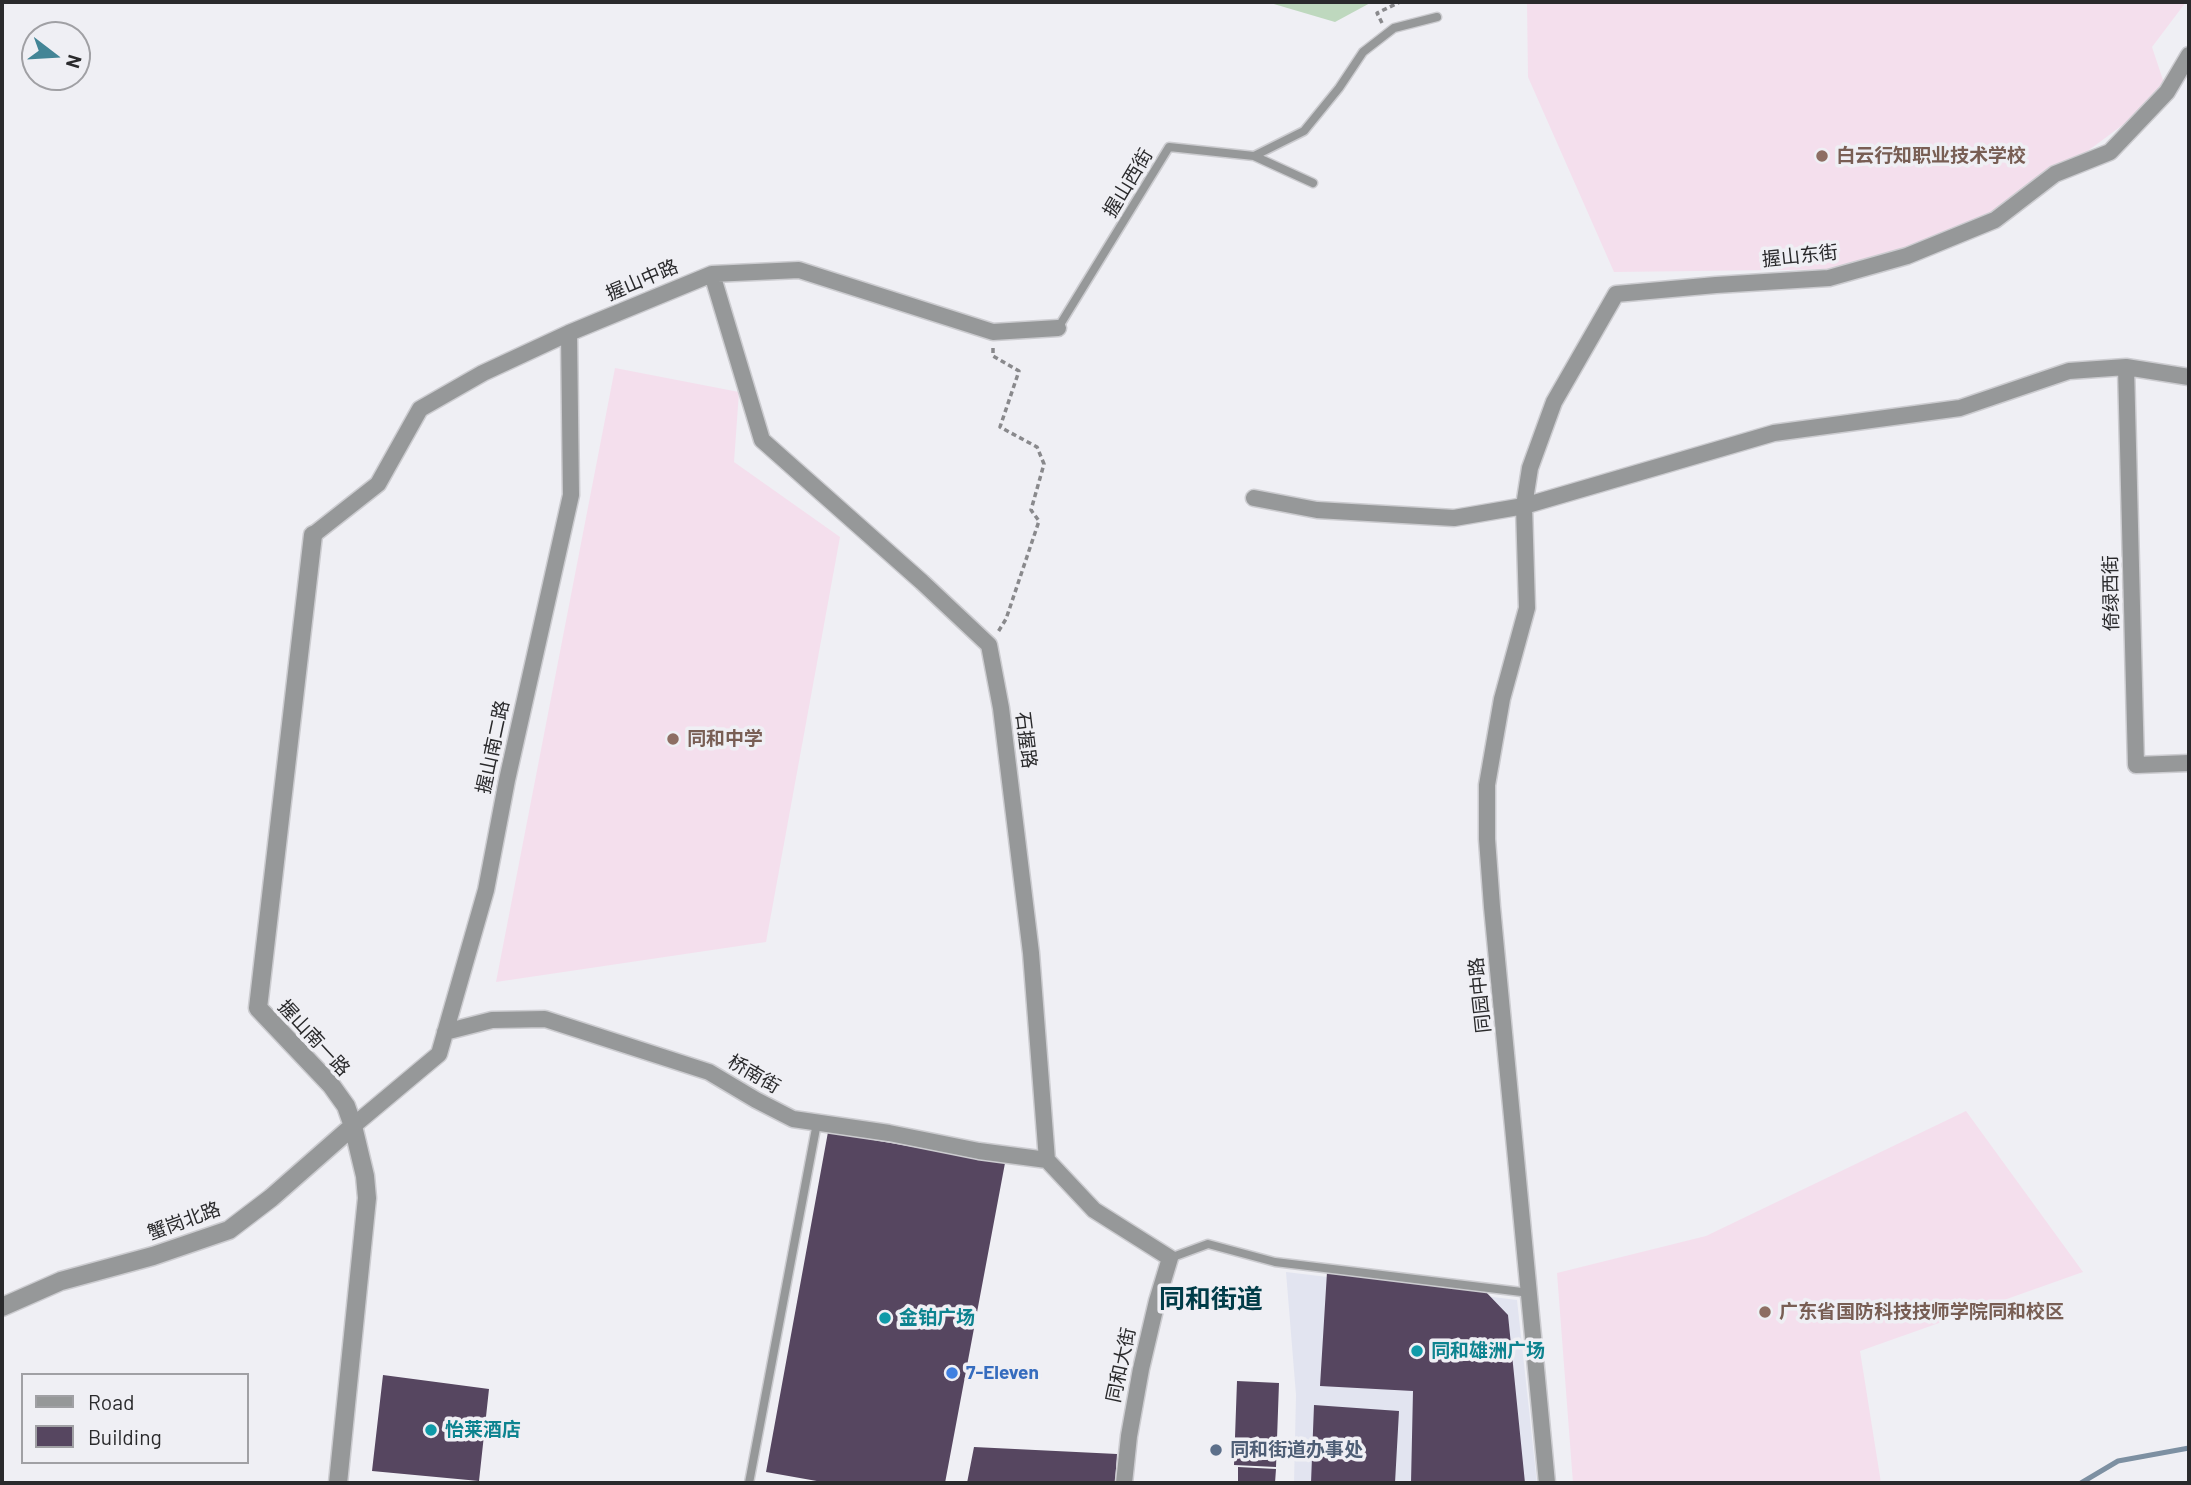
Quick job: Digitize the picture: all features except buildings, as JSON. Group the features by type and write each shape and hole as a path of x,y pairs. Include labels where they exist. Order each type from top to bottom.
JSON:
{"street":[{"name":"握山东街","path":"1524,506 1530,468 1554,402 1616,294 1829,278 1907,256 1995,220 2055,174 2110,152 2167,92 2189,55"},
{"name":"握山中路","path":"313,535 378,484 420,409 483,373 712,274 799,270 993,332 1058,328"},
{"path":"712,274 762,440 922,582 989,646"},
{"name":"握山南二路","path":"353,1126 439,1054 486,890 507,780 571,495 569,334"},
{"path":"1254,498 1317,510 1454,518 1524,506 1774,433 1960,408 2069,371 2126,367 2189,377"},
{"name":"倚绿西街","path":"2126,367 2136,765 2189,763"},
{"name":"同园中路","path":"1524,506 1527,608 1502,699 1488,785 1487,839 1548,1483"},
{"name":"握山南一路","path":"313,535 258,1008 331,1086 346,1106 365,1176 367,1198 338,1483"},
{"name":"石握路","path":"989,646 1001,708 1031,953 1047,1160"},
{"name":"桥南街","path":"445,1032 492,1020 545,1019 709,1072 793,1119 1047,1160"},
{"name":"蟹岗北路","path":"2,1307 61,1281 153,1256 229,1230 271,1198 353,1126"},
{"path":"1047,1160 1094,1210 1170,1258"},
{"name":"同和大街","path":"1124,1483 1141,1369 1170,1258"}],"lane":[{"path":"1254,156 1304,131 1339,88 1363,52 1394,28 1437,18"},
{"name":"握山西街","path":"1058,328 1169,147 1254,156 1313,183"},
{"path":"749,1483 817,1123"},
{"path":"1170,1258 1208,1244 1275,1262 1530,1293"}],"path":[{"path":"1388,33 1377,13 1400,2"},
{"path":"989,646 1006,619 1039,521 1031,510 1044,464 1037,447 1000,427 1019,371 993,356 993,332"}],"shaded area":[{"name":"白云行知职业技术学校","path":"1527,2 2186,2 2152,47 2167,92 1995,220 1862,269 1614,272 1528,77"},
{"name":"同和中学","path":"615,368 739,392 734,462 840,537 766,942 496,982"},
{"name":"广东省国防科技技师学院同和校区","path":"1966,1111 2083,1272 1860,1351 1881,1483 1573,1483 1557,1273 1706,1236"},
{"name":"同和雄洲广场","path":"1286,1272 1517,1300 1537,1483 1294,1483 1296,1395"}],"green space":[{"path":"1267,2 1372,2 1335,22"}],"waterway":[{"path":"2081,1483 2118,1461 2189,1448"}],"place":[{"name":"白云行知职业技术学校","path":"1822,156"},
{"name":"同和中学","path":"673,739"},
{"name":"广东省国防科技技师学院同和校区","path":"1765,1312"},
{"name":"金铂广场","path":"885,1318"},
{"name":"同和雄洲广场","path":"1417,1351"},
{"name":"7-Eleven","path":"952,1373"},
{"name":"怡莱酒店","path":"431,1430"},
{"name":"同和街道办事处","path":"1216,1450"}],"district":[{"name":"同和街道","path":"1211,1299"}]}
